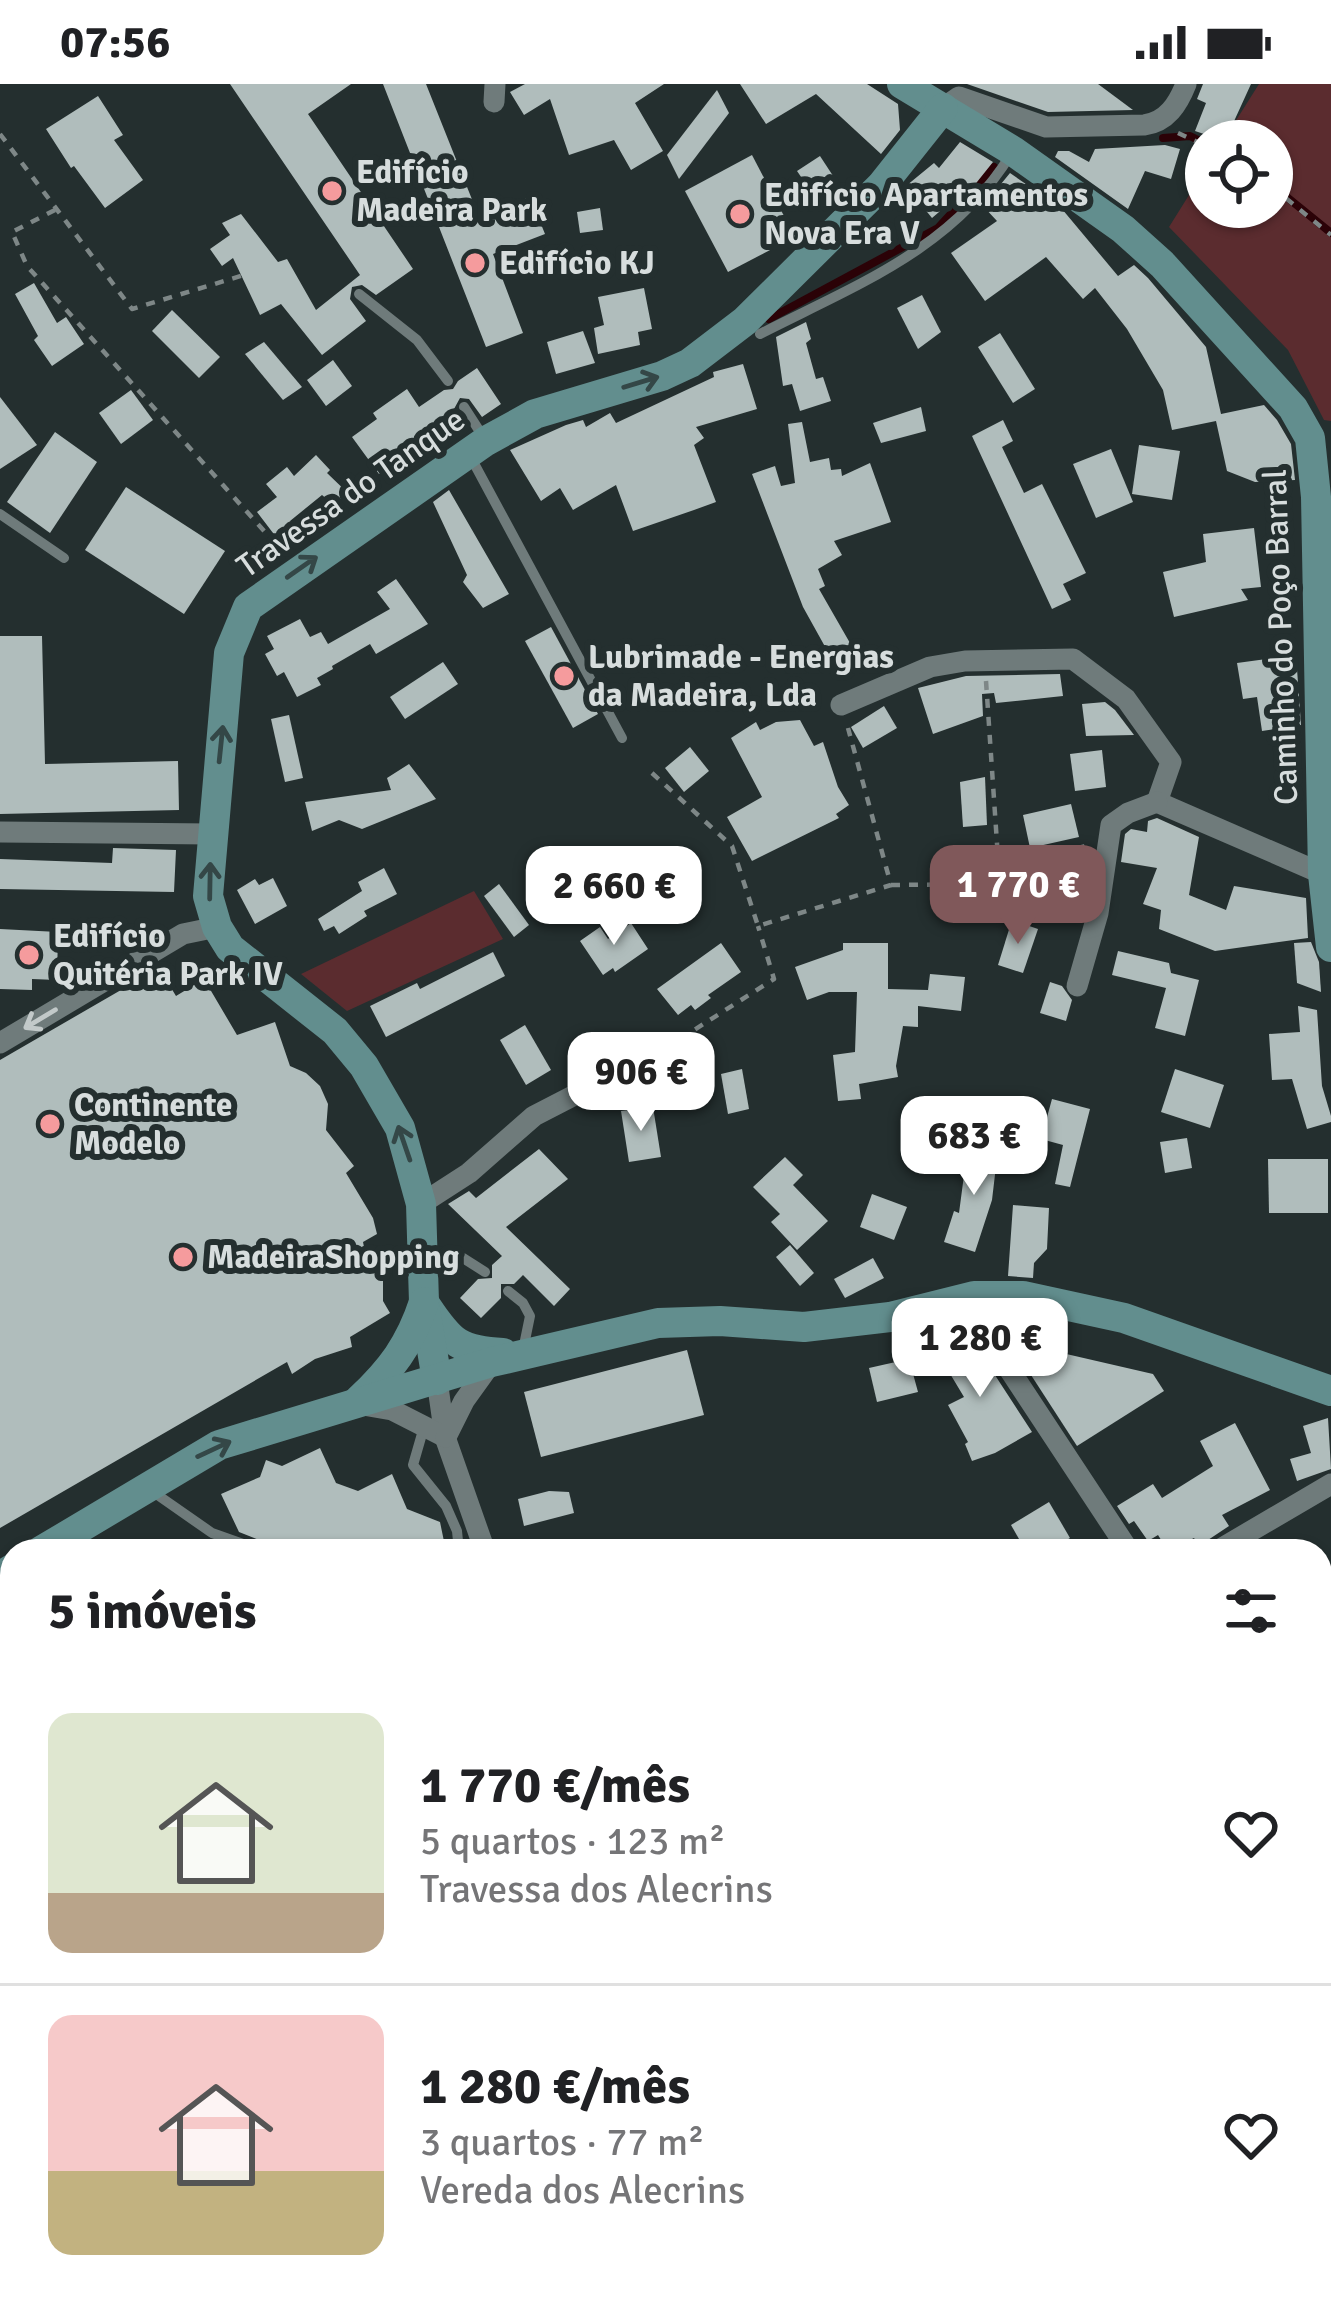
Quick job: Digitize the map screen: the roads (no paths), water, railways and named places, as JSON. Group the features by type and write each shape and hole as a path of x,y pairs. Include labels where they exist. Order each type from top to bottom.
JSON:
{"street":[{"name":"Caminho do Poço Barral","path":"902,84 1013,151 1124,229 1162,264 1293,408 1310,438 1316,497 1323,874 1331,947"},
{"path":"943,108 959,97 1046,127 1144,125 1156,123 1178,104 1186,84"},
{"name":"Travessa do Tanque","path":"217,927 208,896 220,652 248,608 477,446 535,415 690,363 746,321 864,203 943,108"},
{"path":"842,705 929,667 985,660 1073,659 1126,699 1172,762 1157,802"},
{"path":"1077,986 1098,913 1111,824 1128,813 1157,802 1323,874"},
{"path":"0,832 212,834"},
{"path":"0,1043 183,934 217,927 230,948 310,1007 364,1066 400,1128 421,1204 424,1302 446,1438 481,1539"},
{"path":"421,1204 469,1173 534,1116 660,1052"},
{"path":"61,1539 218,1445 507,1358 658,1323 804,1327 890,1317 974,1296 1023,1296 1124,1318 1331,1391"},
{"path":"424,1302 458,1345 507,1358"},
{"path":"356,1403 392,1370 424,1302"},
{"path":"977,1322 1121,1539"},
{"path":"446,1438 464,1401 507,1358"},
{"path":"424,1427 426,1395 437,1380"},
{"path":"356,1403 392,1410 446,1438"},
{"path":"1237,1539 1331,1484"}],"lane":[{"path":"760,334 943,235 988,189 1013,151"},
{"path":"359,294 417,340 448,381"},
{"path":"464,407 477,446 622,738"},
{"path":"0,514 64,558"},
{"path":"424,1257 463,1258 485,1272"},
{"path":"507,1358 530,1316 508,1291"},
{"path":"424,1427 413,1465 446,1506 457,1539"},
{"path":"146,1487 212,1533 229,1539"}],"waterway":[{"path":"1163,138 1185,136"},
{"path":"769,319 938,228 994,167"},
{"path":"1293,202 1331,233"}],"place":[{"name":"Edifício Madeira Park","path":"332,191"},
{"name":"Edifício Apartamentos Nova Era V","path":"740,214"},
{"name":"Edifício KJ","path":"475,263"},
{"name":"Lubrimade - Energias da Madeira, Lda","path":"564,676"},
{"name":"Edifício Quitéria Park IV","path":"29,955"},
{"name":"Continente Modelo","path":"50,1124"},
{"name":"MadeiraShopping","path":"183,1257"}]}
